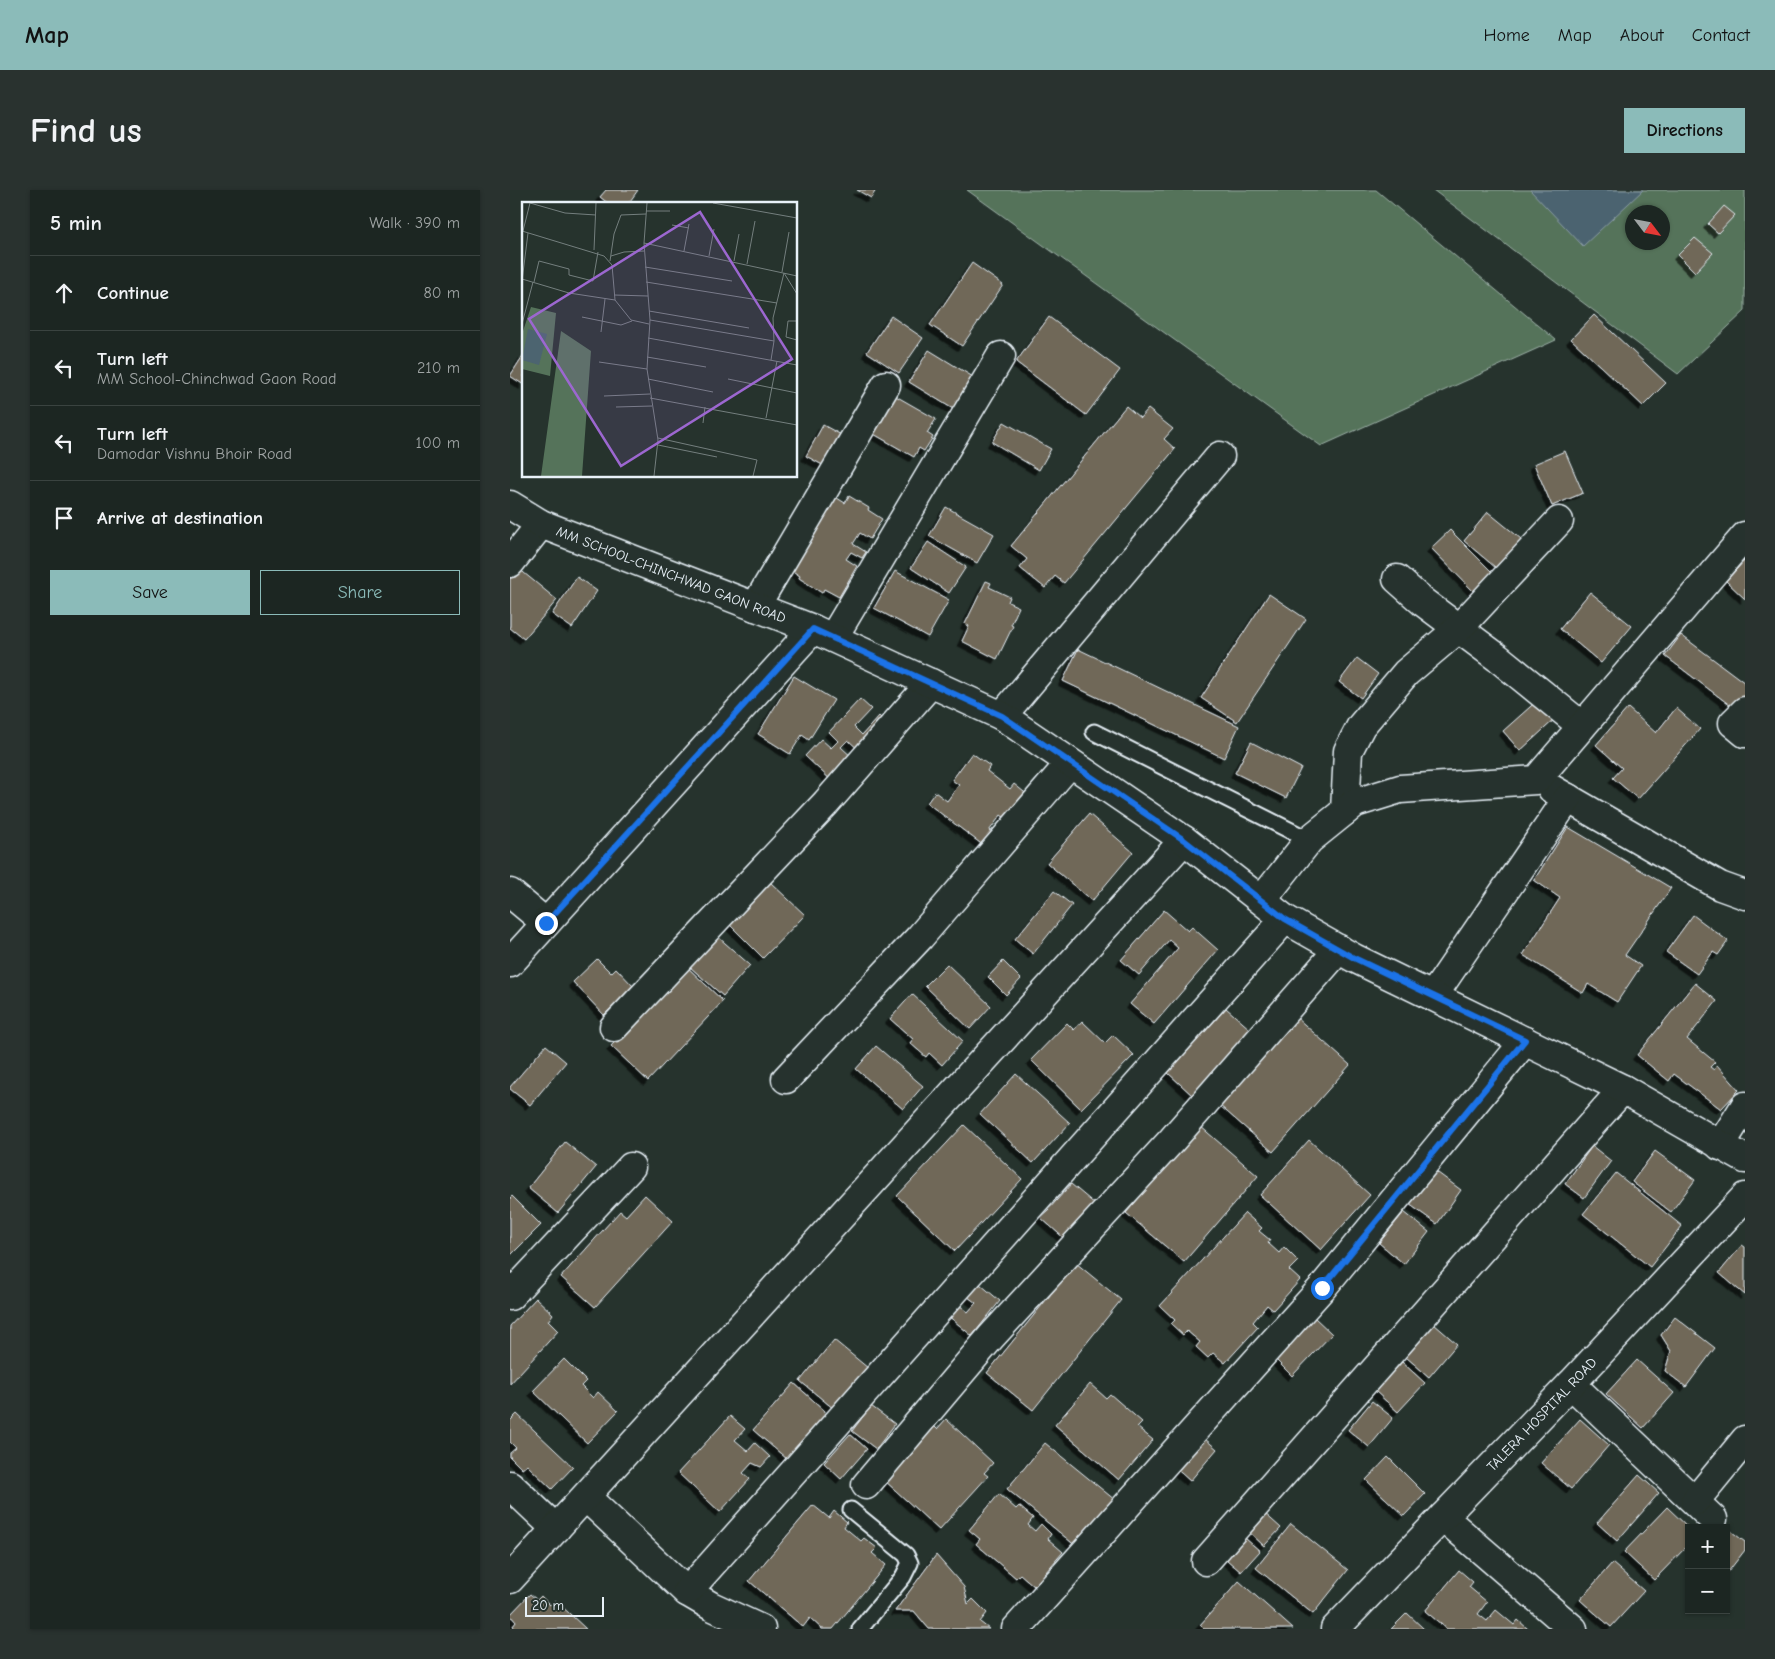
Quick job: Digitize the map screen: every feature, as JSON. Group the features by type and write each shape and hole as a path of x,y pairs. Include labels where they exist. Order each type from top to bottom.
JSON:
{"street":[{"path":"510,963 823,634 1001,356"},
{"path":"755,607 886,385"},
{"path":"1002,716 1220,456"},
{"name":"MM SCHOOL-CHINCHWAD GAON ROAD","path":"510,505 541,524 823,634 1002,716 1184,840 1285,919 1339,949 1623,1089 1745,1159"},
{"path":"1345,811 1348,751 1361,726 1406,673 1458,628 1559,521"},
{"path":"510,563 541,524"},
{"path":"1536,780 1745,536"},
{"path":"1397,579 1423,602 1582,726"},
{"path":"614,1027 826,803 931,683"},
{"path":"1745,711 1733,723 1745,733"},
{"path":"786,1078 920,937 1070,763"},
{"path":"1262,900 1309,840 1355,803 1400,789 1536,780 1720,886 1745,895"},
{"path":"1433,996 1568,798"},
{"path":"510,1579 1184,840"},
{"path":"510,893 546,923"},
{"path":"688,1592 1285,919"},
{"path":"866,1485 991,1337 1172,1140 1339,949"},
{"path":"1016,1629 1322,1288 1525,1040"},
{"path":"1206,1561 1623,1089"},
{"path":"1720,1146 1745,1106"},
{"path":"510,1296 631,1167"},
{"name":"TALERA HOSPITAL ROAD","path":"1336,1629 1571,1384 1745,1197"},
{"path":"1571,1384 1704,1510 1745,1440"},
{"path":"510,1485 556,1529"},
{"path":"586,1497 688,1592 711,1606 762,1629"},
{"path":"1443,1517 1573,1629"}],"lane":[{"path":"1094,732 1309,840"},
{"path":"851,1510 906,1556 910,1563 904,1577 860,1629"}],"green space":[{"path":"967,190 1376,190 1556,340 1321,446"},
{"path":"1433,190 1745,190 1745,311 1678,374"}],"water":[{"path":"1530,190 1643,190 1625,205 1583,246"}],"building":[{"path":"606,190 638,190 629,202 606,202 600,197"},
{"path":"857,190 876,190 871,198"},
{"path":"1724,206 1735,215 1718,233 1708,224"},
{"path":"1695,238 1713,253 1695,272 1678,255"},
{"path":"972,263 1003,285 962,346 930,325"},
{"path":"1594,315 1666,383 1643,406 1571,339"},
{"path":"891,316 923,338 899,373 867,352"},
{"path":"1049,317 1120,370 1086,415 1016,362"},
{"path":"929,350 978,380 958,412 909,382"},
{"path":"522,357 522,384 510,376"},
{"path":"894,395 936,419 927,433 933,437 924,451 919,448 914,457 872,433"},
{"path":"1126,406 1140,418 1148,409 1173,429 1164,439 1175,449 1064,583 1055,576 1045,588 1020,568 1027,559 1011,546"},
{"path":"1004,422 1051,449 1039,470 992,442"},
{"path":"823,425 847,438 830,469 806,456"},
{"path":"1565,451 1583,493 1552,506 1534,464"},
{"path":"829,493 845,503 849,496 869,508 868,510 882,519 870,539 860,533 853,544 866,552 862,558 851,552 846,559 857,566 839,597 824,589 822,593 785,566"},
{"path":"946,507 994,534 977,563 929,536"},
{"path":"1488,512 1526,543 1502,573 1464,541"},
{"path":"1450,530 1493,573 1474,592 1431,548"},
{"path":"928,542 966,567 949,593 911,568"},
{"path":"1745,560 1745,599 1726,581"},
{"path":"518,568 557,600 524,639 510,628 510,577"},
{"path":"895,571 949,600 928,637 874,608"},
{"path":"577,577 597,591 572,628 552,614"},
{"path":"986,581 991,583 989,587 1010,597 1008,602 1019,607 1011,625 1013,626 997,659 962,641 969,626 965,624"},
{"path":"1590,592 1632,626 1601,663 1560,629"},
{"path":"1269,594 1306,619 1237,722 1201,698"},
{"path":"1681,635 1745,683 1745,696 1735,709 1665,656"},
{"path":"1078,649 1239,726 1224,758 1063,681"},
{"path":"1357,658 1378,674 1361,698 1339,682"},
{"path":"794,676 834,700 809,740 802,735 790,754 758,734"},
{"path":"860,699 871,709 854,727 862,735 879,716 887,724 861,752 848,740 841,747 854,759 833,782 805,756 821,739 831,748 838,741 829,732"},
{"path":"1539,699 1556,718 1520,751 1503,731"},
{"path":"1628,708 1656,733 1676,708 1700,729 1638,799 1613,778 1622,768 1596,745"},
{"path":"1251,742 1301,768 1286,798 1235,773"},
{"path":"972,753 990,766 987,771 1010,789 1014,784 1029,796 1009,821 1001,815 989,831 997,837 988,849 927,803 935,792 947,801 959,785 952,780"},
{"path":"1089,814 1133,852 1092,901 1047,863"},
{"path":"1568,827 1671,888 1625,955 1641,966 1617,1002 1588,984 1583,993 1523,955 1560,898 1534,880"},
{"path":"770,882 805,915 763,958 729,924"},
{"path":"1054,891 1072,905 1033,954 1015,939"},
{"path":"1164,910 1188,931 1192,927 1218,950 1154,1024 1130,1004 1178,948 1169,940 1139,975 1121,960"},
{"path":"1693,915 1728,941 1718,955 1713,952 1697,974 1666,952"},
{"path":"717,936 750,965 723,996 690,967"},
{"path":"597,959 611,973 616,968 634,987 604,1015 573,982"},
{"path":"1003,961 1021,979 1006,995 988,977"},
{"path":"947,964 991,1006 970,1029 925,986"},
{"path":"686,966 723,1001 648,1081 611,1046"},
{"path":"1695,983 1717,1001 1687,1039 1715,1062 1710,1067 1714,1070 1717,1065 1739,1090 1721,1109 1674,1074 1669,1081 1637,1055"},
{"path":"912,994 963,1041 942,1065 929,1053 926,1057 910,1043 913,1039 890,1019"},
{"path":"1226,1008 1251,1030 1192,1095 1168,1073"},
{"path":"1296,1017 1350,1065 1273,1152 1219,1105"},
{"path":"1082,1021 1105,1043 1113,1035 1134,1055 1081,1109 1031,1060 1067,1023 1074,1030"},
{"path":"546,1045 566,1062 530,1105 510,1087"},
{"path":"876,1046 923,1086 903,1109 856,1069"},
{"path":"1016,1074 1070,1123 1033,1163 980,1114"},
{"path":"964,1125 1022,1179 955,1251 897,1196"},
{"path":"1200,1126 1258,1176 1184,1262 1126,1213"},
{"path":"1309,1140 1370,1195 1321,1250 1260,1195"},
{"path":"565,1142 596,1167 558,1213 528,1188"},
{"path":"1592,1146 1611,1161 1584,1198 1565,1184"},
{"path":"1655,1151 1695,1180 1671,1212 1632,1182"},
{"path":"1434,1170 1461,1190 1437,1224 1409,1204"},
{"path":"1616,1173 1682,1226 1650,1267 1583,1214"},
{"path":"1071,1184 1096,1205 1066,1240 1041,1218"},
{"path":"645,1195 673,1221 595,1307 561,1277 620,1211 626,1216"},
{"path":"512,1196 541,1225 510,1256 510,1198"},
{"path":"1404,1212 1429,1232 1404,1264 1379,1243"},
{"path":"1245,1213 1262,1228 1259,1231 1270,1240 1268,1243 1279,1253 1284,1247 1298,1261 1289,1270 1300,1280 1273,1310 1267,1305 1253,1322 1258,1327 1225,1363 1213,1353 1208,1358 1196,1347 1200,1342 1187,1331 1183,1335 1171,1324 1175,1320 1160,1306"},
{"path":"1742,1245 1745,1247 1745,1295 1719,1273"},
{"path":"1076,1263 1121,1300 1033,1410 987,1373"},
{"path":"974,1279 1000,1301 972,1336 946,1314 955,1302 968,1312 976,1303 963,1293"},
{"path":"536,1298 553,1314 548,1321 558,1331 510,1384 510,1326"},
{"path":"1314,1317 1332,1334 1292,1376 1274,1358"},
{"path":"1675,1317 1715,1348 1686,1387 1665,1371 1671,1351 1661,1335"},
{"path":"1434,1324 1457,1344 1429,1377 1406,1357"},
{"path":"834,1340 874,1373 840,1414 800,1381"},
{"path":"564,1359 586,1381 581,1386 593,1398 598,1392 618,1411 587,1443 533,1391"},
{"path":"1637,1360 1674,1393 1643,1428 1606,1394"},
{"path":"1402,1362 1425,1383 1398,1412 1375,1391"},
{"path":"794,1383 825,1411 823,1418 830,1423 787,1459 753,1430"},
{"path":"1090,1384 1106,1398 1110,1394 1142,1422 1137,1427 1153,1440 1119,1480 1055,1425"},
{"path":"1372,1401 1393,1418 1369,1447 1348,1430"},
{"path":"871,1406 895,1424 876,1449 852,1431"},
{"path":"517,1414 573,1467 552,1489 527,1465 522,1469 510,1457 510,1453 516,1448 510,1442 510,1421"},
{"path":"730,1416 745,1429 735,1440 748,1451 755,1443 770,1457 761,1467 752,1463 743,1473 750,1479 720,1512 678,1473"},
{"path":"946,1419 993,1463 984,1473 988,1476 939,1530 884,1480 934,1426 937,1429"},
{"path":"1580,1419 1609,1445 1571,1489 1541,1463"},
{"path":"850,1434 867,1449 841,1479 824,1463"},
{"path":"1199,1434 1217,1449 1190,1481 1172,1465"},
{"path":"1045,1443 1115,1500 1077,1547 1007,1489"},
{"path":"1388,1457 1425,1494 1404,1516 1366,1480"},
{"path":"1639,1475 1659,1493 1617,1541 1597,1523"},
{"path":"999,1494 1016,1509 1019,1506 1033,1518 1028,1525 1035,1531 1041,1524 1051,1534 1048,1539 1063,1552 1034,1586 1020,1574 1016,1578 976,1544 980,1539 969,1530"},
{"path":"813,1505 829,1518 834,1511 847,1522 844,1527 861,1541 864,1538 877,1548 872,1553 886,1565 833,1629 822,1629 810,1618 803,1627 749,1581"},
{"path":"1667,1507 1685,1524 1685,1548 1654,1580 1624,1552"},
{"path":"1262,1511 1281,1528 1264,1546 1246,1529"},
{"path":"1291,1524 1348,1570 1313,1614 1256,1568"},
{"path":"1730,1530 1745,1542 1745,1550 1730,1569"},
{"path":"1239,1533 1260,1551 1241,1572 1220,1554"},
{"path":"936,1555 964,1587 968,1604 973,1599 987,1613 980,1622 989,1629 929,1629 914,1611 895,1611"},
{"path":"1612,1563 1644,1591 1611,1627 1580,1600"},
{"path":"1459,1570 1473,1582 1469,1587 1487,1602 1478,1614 1487,1621 1496,1610 1514,1625 1518,1620 1528,1629 1447,1629 1425,1611"},
{"path":"1239,1581 1293,1629 1204,1629 1200,1625"},
{"path":"530,1594 537,1600 541,1596 550,1605 555,1600 586,1629 516,1629 513,1626 516,1622 510,1615"},
{"path":"1407,1613 1424,1629 1391,1629"}],"route":[{"path":"546,923 813,629 960,696 1002,716 1184,840 1285,919 1354,958 1525,1040 1322,1288"}]}
